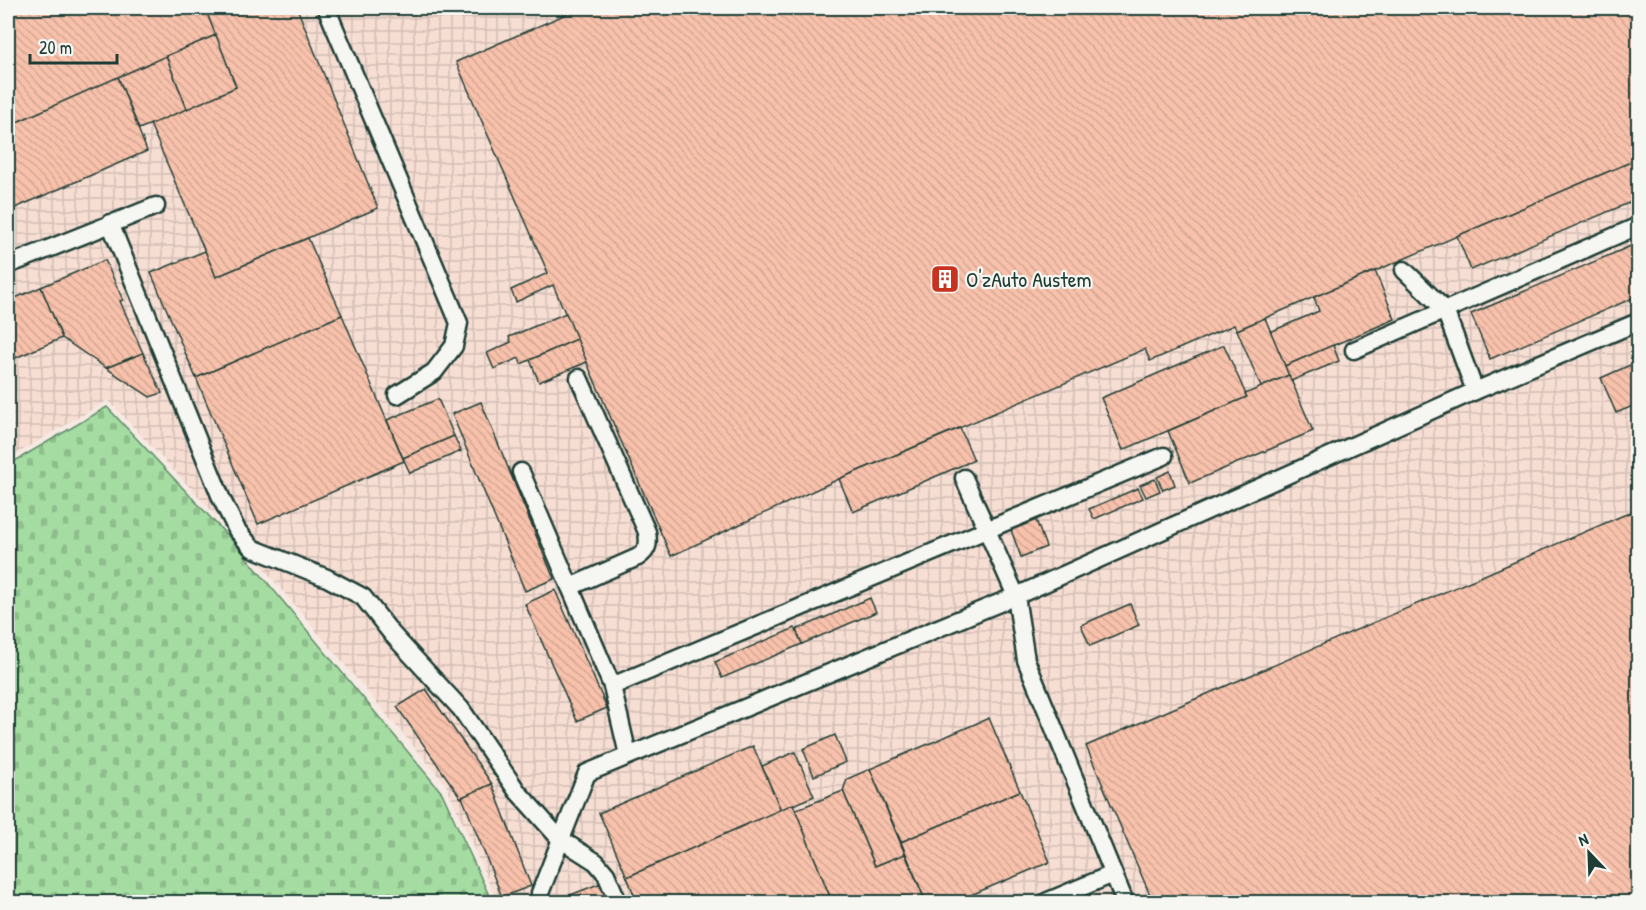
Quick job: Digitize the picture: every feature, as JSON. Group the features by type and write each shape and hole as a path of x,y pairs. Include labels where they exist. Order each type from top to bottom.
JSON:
{"lane":[{"path":"328,8 459,323 454,346 434,372 397,395"},
{"path":"8,265 156,206"},
{"path":"110,223 222,500 237,530 252,548 327,578 363,597 392,634 460,709 517,791 560,839 596,862 606,874 618,903"},
{"path":"1353,350 1638,226"},
{"path":"1404,270 1445,310 1475,392"},
{"path":"540,903 540,893 586,772 1016,596 1638,322"},
{"path":"570,587 638,557 646,551 649,542 647,532 579,378"},
{"path":"612,686 1164,456"},
{"path":"521,472 612,686 628,755"},
{"path":"964,478 1016,596 1026,660 1125,903"},
{"path":"1046,903 1113,874"}],"shaded area":[{"path":"8,8 1638,8 1638,902 497,902 446,785 248,550 108,400 8,459"}],"green space":[{"path":"107,407 238,547 442,793 492,902 8,902 8,465"}],"building":[{"path":"8,8 205,8 216,35 8,126"},
{"path":"205,8 297,8 378,208 216,277 150,124 236,87"},
{"name":"O'zAuto Austem","path":"580,8 1638,8 1638,159 1237,330 1234,325 1150,361 1145,349 839,479 671,556 553,285 516,302 511,290 548,273 456,62"},
{"path":"216,35 236,87 187,109 166,56"},
{"path":"166,56 187,109 139,129 118,77"},
{"path":"118,77 147,151 8,211 8,126"},
{"path":"1638,159 1638,199 1471,270 1457,236"},
{"path":"308,238 342,315 196,378 151,273 205,251 216,277"},
{"path":"1638,243 1638,296 1490,359 1471,314"},
{"path":"105,260 143,353 106,368 62,338 41,287"},
{"path":"1375,271 1395,319 1285,366 1270,332 1319,311 1314,297"},
{"path":"41,287 62,338 8,361 8,301"},
{"path":"566,313 577,339 521,364 519,358 494,369 487,353 511,342 509,337"},
{"path":"342,315 404,461 258,524 196,378"},
{"path":"1265,318 1289,375 1261,387 1237,330"},
{"path":"577,339 587,362 539,382 530,360"},
{"path":"1224,345 1247,397 1123,450 1101,398"},
{"path":"1333,345 1339,361 1291,381 1285,366"},
{"path":"143,353 162,393 150,397 106,368"},
{"path":"1630,365 1638,385 1638,404 1616,413 1601,378"},
{"path":"1289,375 1313,431 1190,483 1168,431 1247,397 1245,394"},
{"path":"438,399 454,436 403,458 387,420"},
{"path":"481,402 554,579 525,591 452,414"},
{"path":"960,428 974,460 853,512 839,479"},
{"path":"454,436 461,451 410,473 403,458"},
{"path":"1170,471 1175,485 1163,490 1157,477"},
{"path":"1155,479 1160,491 1146,497 1140,485"},
{"path":"1138,488 1143,498 1094,519 1089,509"},
{"path":"1638,509 1638,902 1153,902 1086,746"},
{"path":"1036,520 1046,547 1021,557 1011,530"},
{"path":"555,590 607,708 577,721 525,604"},
{"path":"870,598 876,612 802,644 796,630"},
{"path":"1130,604 1139,625 1090,646 1081,625"},
{"path":"795,628 802,644 722,678 715,662"},
{"path":"426,689 492,784 461,798 397,707"},
{"path":"989,718 1020,791 901,842 870,769"},
{"path":"835,735 846,762 814,776 803,749"},
{"path":"753,746 781,810 627,877 599,813"},
{"path":"795,752 814,796 781,810 762,766"},
{"path":"870,769 905,854 875,866 843,791 847,779"},
{"path":"492,784 531,886 502,897 462,797"},
{"path":"843,791 875,866 905,854 926,902 832,902 795,810"},
{"path":"1020,791 1050,862 954,902 926,902 901,842"},
{"path":"793,804 832,902 637,902 627,877"},
{"path":"601,883 609,902 555,901"}],"place":[{"name":"O'zAuto Austem","path":"945,279"}]}
